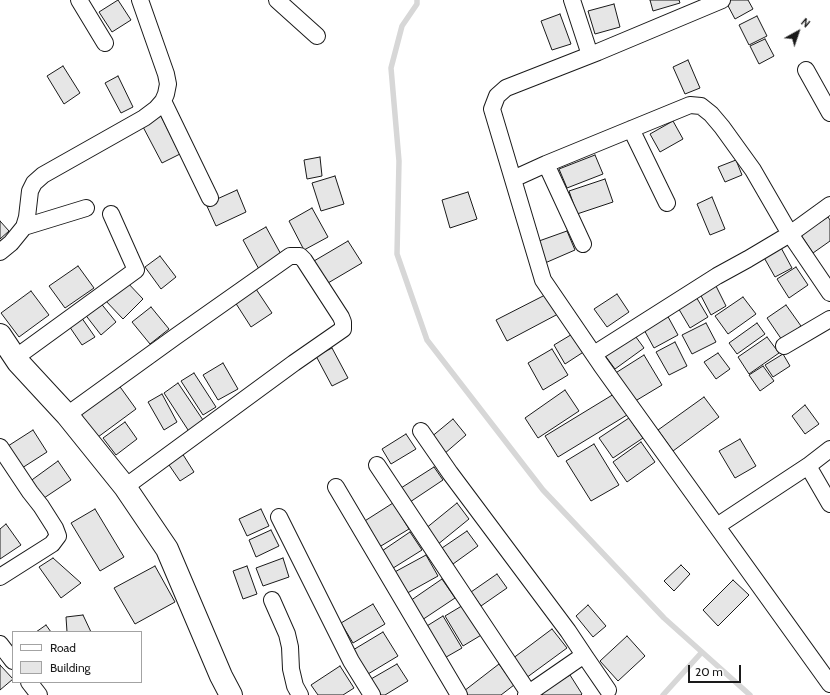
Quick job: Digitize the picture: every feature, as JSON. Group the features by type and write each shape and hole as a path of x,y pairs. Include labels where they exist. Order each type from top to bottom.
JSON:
{"street":[{"path":"79,0 105,42"},
{"path":"0,252 11,244 24,227 30,191 34,183 43,175 144,118 156,109 163,101 168,84 166,74 140,0"},
{"path":"277,0 317,36"},
{"path":"572,0 590,55"},
{"path":"722,0 506,88 497,96 492,110 543,280 594,354 830,684"},
{"path":"806,70 830,113"},
{"path":"163,101 210,198"},
{"path":"513,179 690,105 701,106 711,114 722,127 749,164 790,234 830,293"},
{"path":"631,129 667,203"},
{"path":"546,164 583,244"},
{"path":"594,354 718,276 790,234 830,205"},
{"path":"24,227 86,208"},
{"path":"15,358 136,270 111,214"},
{"path":"67,414 290,256 300,256 341,317 343,329 294,363 125,488"},
{"path":"784,346 830,319"},
{"path":"0,335 18,362 67,414 125,488 167,549 221,676 231,695"},
{"path":"421,430 450,473 568,631 608,690"},
{"path":"0,447 41,506 55,528 58,536 52,544 0,577"},
{"path":"717,526 808,466 830,449"},
{"path":"377,465 528,694 584,655"},
{"path":"808,466 830,504"},
{"path":"336,487 459,695"},
{"path":"279,517 351,661 372,695"},
{"path":"272,600 287,634 290,647 291,669 295,686 300,695"},
{"path":"0,644 12,660"},
{"path":"30,683 39,695"}],"building":[{"path":"118,0 131,20 112,32 99,12"},
{"path":"650,0 679,0 680,3 653,11"},
{"path":"729,0 748,0 753,9 735,19 726,2"},
{"path":"614,4 620,27 595,34 588,11"},
{"path":"560,14 571,44 552,50 541,21"},
{"path":"757,16 767,36 749,45 739,25"},
{"path":"765,39 774,56 759,64 750,46"},
{"path":"688,60 700,88 685,94 673,67"},
{"path":"63,66 80,93 64,104 47,76"},
{"path":"118,76 133,107 121,113 105,83"},
{"path":"161,116 180,154 162,163 142,125"},
{"path":"673,121 683,139 660,152 650,134"},
{"path":"595,155 603,174 567,188 559,169"},
{"path":"320,157 322,176 307,179 304,160"},
{"path":"736,160 742,175 725,182 718,167"},
{"path":"335,176 344,204 321,211 312,183"},
{"path":"605,179 613,202 577,214 569,191"},
{"path":"237,190 246,212 216,226 206,204"},
{"path":"468,192 477,219 450,228 442,200"},
{"path":"712,197 725,229 710,235 697,204"},
{"path":"312,208 328,237 304,250 289,221"},
{"path":"828,217 830,220 830,241 813,253 801,235"},
{"path":"0,221 9,231 0,239"},
{"path":"266,227 283,258 260,271 243,240"},
{"path":"567,231 575,250 545,263 539,241"},
{"path":"348,241 362,263 328,283 314,261"},
{"path":"779,244 792,268 775,277 762,254"},
{"path":"160,256 176,277 161,289 145,267"},
{"path":"78,266 94,288 65,308 49,286"},
{"path":"796,267 808,285 789,298 777,279"},
{"path":"125,280 143,299 123,319 104,299"},
{"path":"714,282 726,306 711,315 698,290"},
{"path":"256,289 272,313 251,327 235,302"},
{"path":"31,291 49,315 19,337 1,313"},
{"path":"547,294 558,314 507,341 496,320"},
{"path":"617,294 629,312 607,327 594,309"},
{"path":"695,295 708,317 690,328 677,306"},
{"path":"743,297 756,314 728,334 715,316"},
{"path":"99,301 116,322 101,335 84,313"},
{"path":"786,305 801,326 782,340 767,318"},
{"path":"151,307 169,329 150,344 132,322"},
{"path":"666,313 678,335 654,348 642,326"},
{"path":"79,314 95,337 82,345 67,323"},
{"path":"706,323 716,342 692,354 682,335"},
{"path":"757,323 765,334 737,354 729,343"},
{"path":"574,333 585,351 565,364 554,345"},
{"path":"633,333 644,348 615,369 604,354"},
{"path":"767,337 779,353 749,374 738,357"},
{"path":"675,342 687,366 669,375 656,352"},
{"path":"332,348 348,378 332,386 316,356"},
{"path":"552,349 568,375 543,390 528,363"},
{"path":"718,353 730,369 716,379 704,362"},
{"path":"783,354 790,366 773,377 765,365"},
{"path":"644,355 662,385 632,403 614,374"},
{"path":"223,363 238,389 218,400 203,375"},
{"path":"763,366 774,381 760,391 749,375"},
{"path":"194,373 216,407 203,415 181,381"},
{"path":"178,383 205,423 190,433 164,393"},
{"path":"118,384 136,409 98,437 80,413"},
{"path":"565,390 579,411 538,438 525,418"},
{"path":"162,394 177,422 164,430 148,402"},
{"path":"614,394 627,415 558,457 545,436"},
{"path":"704,397 719,417 673,451 658,430"},
{"path":"805,405 819,424 805,434 792,416"},
{"path":"629,418 643,438 613,458 599,438"},
{"path":"453,419 466,435 444,454 430,438"},
{"path":"125,422 137,439 116,455 103,438"},
{"path":"33,430 47,452 22,468 8,446"},
{"path":"406,434 416,449 391,464 382,449"},
{"path":"740,439 756,466 735,478 719,451"},
{"path":"641,442 655,462 627,482 613,462"},
{"path":"594,444 619,485 591,501 566,461"},
{"path":"182,453 194,472 180,481 167,462"},
{"path":"58,461 71,480 41,500 29,482"},
{"path":"434,467 443,480 410,502 401,488"},
{"path":"393,503 409,529 376,549 360,524"},
{"path":"457,503 469,519 437,545 425,529"},
{"path":"95,509 124,557 100,571 71,523"},
{"path":"261,509 269,526 247,536 239,519"},
{"path":"6,524 21,545 0,559 0,529"},
{"path":"271,530 279,546 256,557 249,540"},
{"path":"467,531 478,546 453,564 442,548"},
{"path":"410,532 422,550 390,570 379,553"},
{"path":"426,555 438,576 402,596 391,574"},
{"path":"53,558 81,583 61,598 39,567"},
{"path":"283,558 289,577 263,586 256,568"},
{"path":"681,565 690,574 674,591 664,581"},
{"path":"155,566 175,602 135,624 114,588"},
{"path":"247,566 257,594 243,599 233,571"},
{"path":"497,574 507,588 481,606 471,592"},
{"path":"442,579 455,598 419,622 407,603"},
{"path":"733,580 749,595 718,626 703,610"},
{"path":"373,604 385,624 353,643 341,623"},
{"path":"465,604 483,634 463,646 445,616"},
{"path":"588,605 606,626 593,637 576,616"},
{"path":"83,615 91,631 67,631 66,617"},
{"path":"443,616 462,648 441,660 422,629"},
{"path":"46,625 50,631 37,631"},
{"path":"552,629 567,648 526,678 512,659"},
{"path":"383,632 398,656 368,674 353,650"},
{"path":"627,636 645,656 618,681 600,661"},
{"path":"397,664 408,681 385,695 381,695 371,679"},
{"path":"499,664 514,685 501,695 467,695 464,691"},
{"path":"0,665 12,678 12,680 0,690"},
{"path":"340,666 354,688 343,695 318,695 311,685"},
{"path":"570,675 582,694 581,695 543,695 541,693"}],"waterway":[{"path":"417,0 417,4 402,26 391,68 399,161 397,254 427,340 543,490 664,618 750,695"},
{"path":"663,695 702,652"}]}
